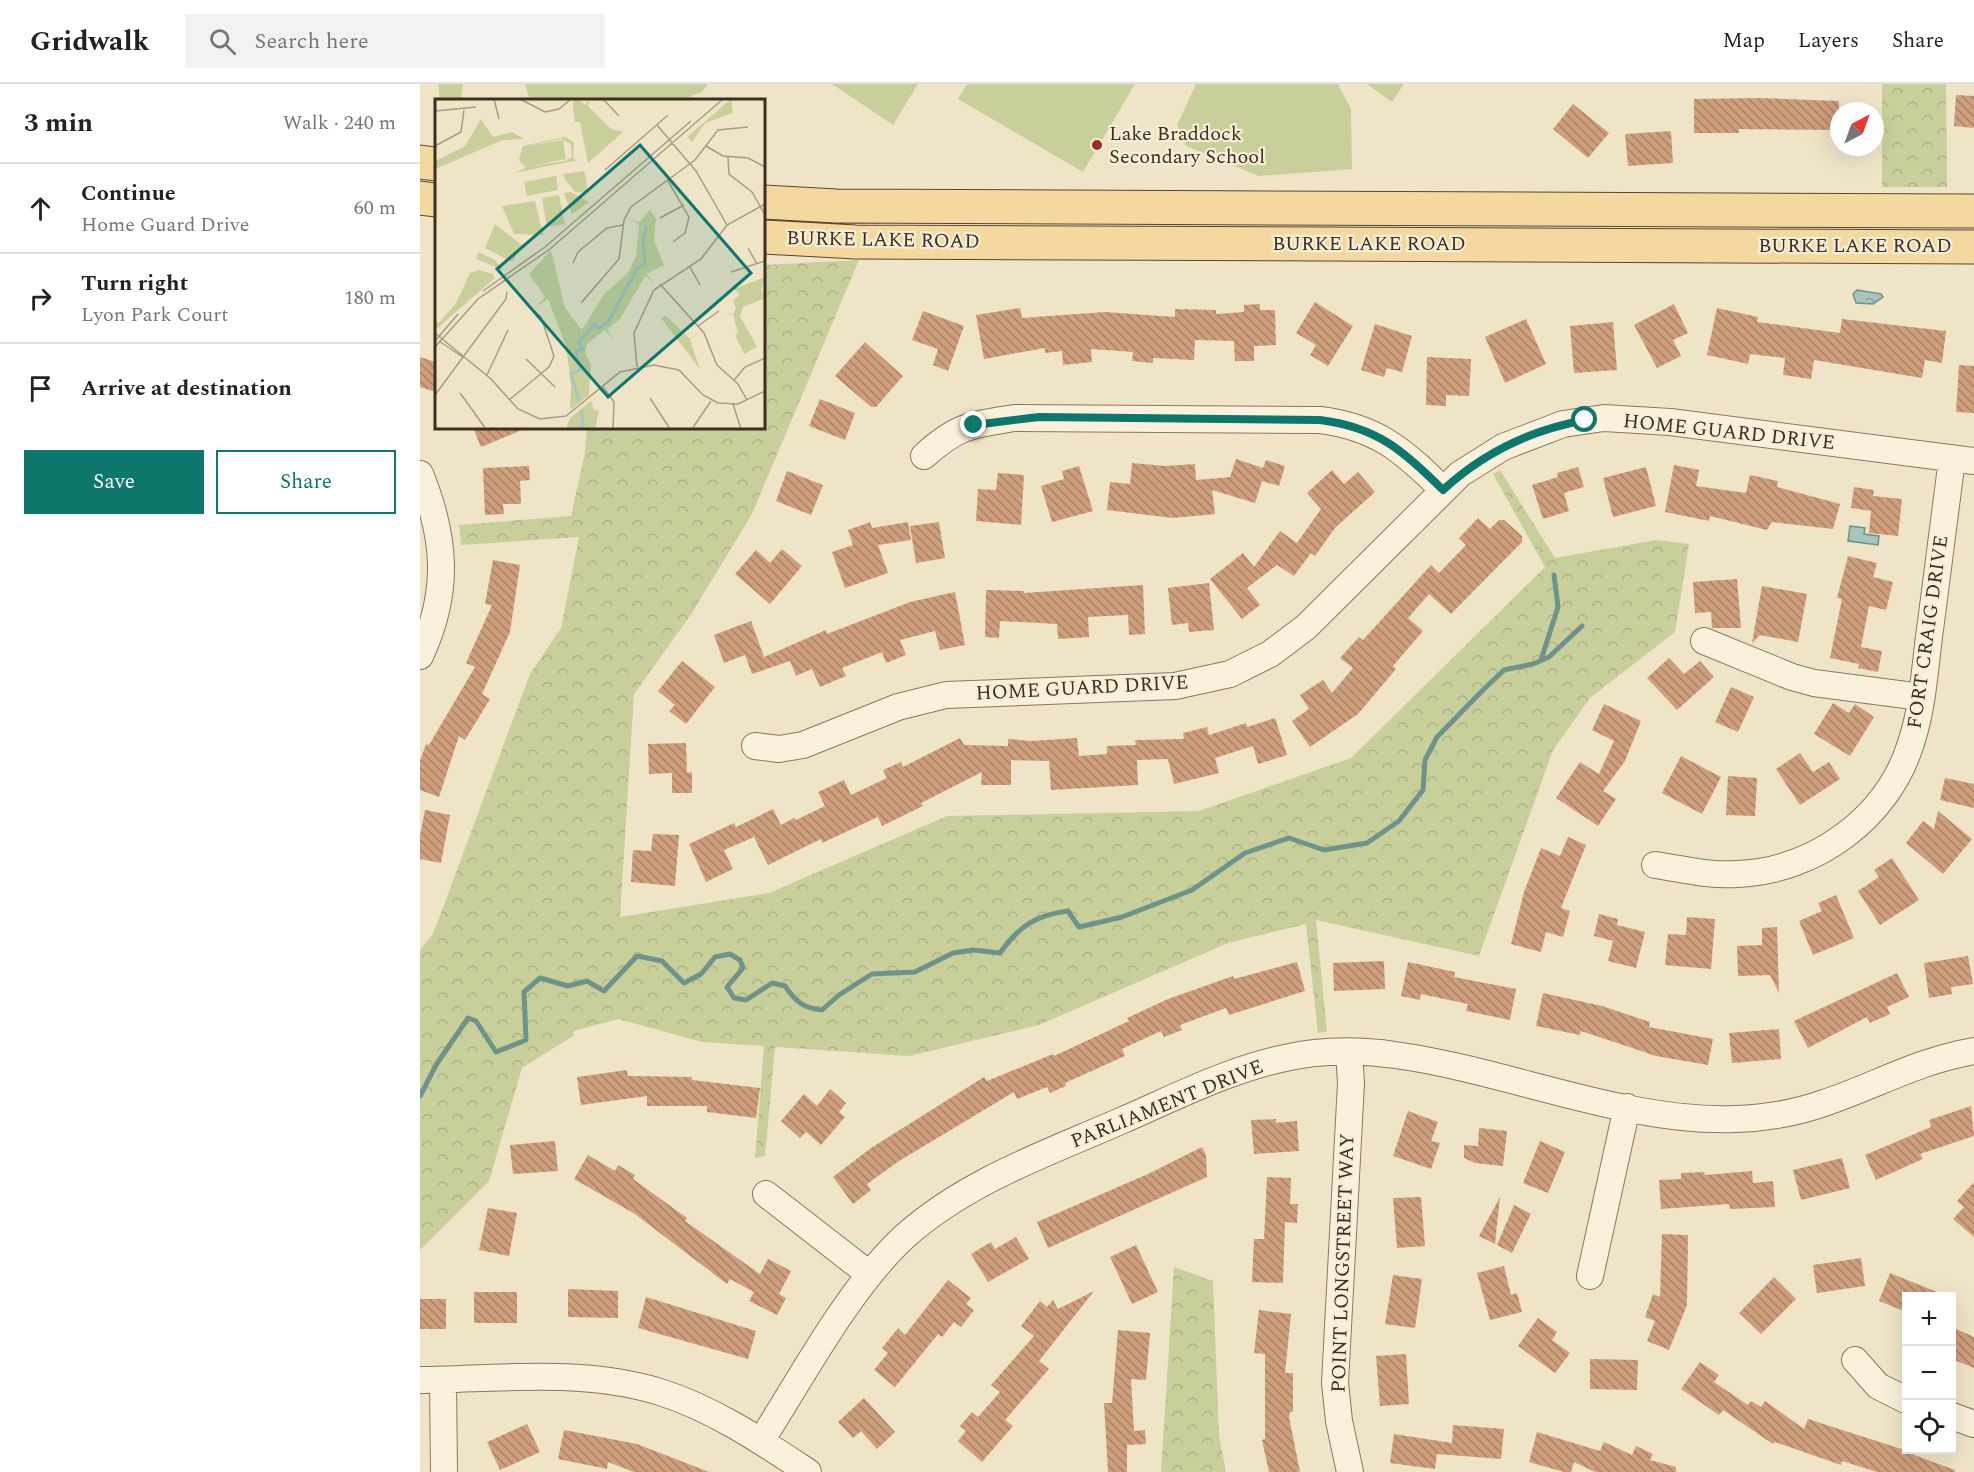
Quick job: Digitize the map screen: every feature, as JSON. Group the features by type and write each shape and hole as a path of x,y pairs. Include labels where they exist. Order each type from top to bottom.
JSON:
{"main road":[{"path":"420,162 435,164"},
{"path":"420,198 435,200"},
{"name":"BURKE LAKE ROAD","path":"765,202 836,206 1974,211"},
{"name":"BURKE LAKE ROAD","path":"765,237 856,242 1974,247"}],"street":[{"path":"924,456 946,436 956,431 974,425 1015,418 1320,420 1356,426 1383,438 1414,461 1443,490"},
{"name":"HOME GUARD DRIVE","path":"755,746 779,749 804,745 898,707 946,695 1175,686 1230,674 1270,654 1306,627 1443,490 1472,465 1523,437 1563,424 1604,418 1670,422 1963,460"},
{"name":"FORT CRAIG DRIVE","path":"1655,865 1717,874 1752,873 1796,863 1836,842 1868,816 1896,778 1911,743 1922,697 1963,460"},
{"path":"420,474 438,525 442,575 436,613 420,656"},
{"path":"1704,642 1792,677 1814,683 1922,697"},
{"name":"PARLIAMENT DRIVE","path":"761,1441 869,1274 902,1239 928,1217 963,1194 1007,1171 1244,1068 1285,1058 1349,1052 1425,1060 1627,1107 1705,1119 1771,1116 1824,1103 1911,1067 1974,1051"},
{"name":"POINT LONGSTREET WAY","path":"1349,1052 1351,1083 1335,1383 1339,1421 1350,1472"},
{"path":"1590,1276 1627,1107"},
{"path":"766,1194 869,1274"},
{"path":"1855,1360 1878,1386 1902,1398"},
{"path":"444,1472 432,1380 545,1376 632,1385 701,1408 761,1441 808,1472"},
{"path":"1956,1417 1974,1424"}],"green space":[{"path":"438,84 463,84 461,99 440,99"},
{"path":"525,84 708,84 702,92 684,99 530,99"},
{"path":"832,84 918,84 893,125"},
{"path":"967,84 1135,84 1083,172 958,99"},
{"path":"1196,84 1338,84 1351,109 1352,169 1259,176 1186,146 1177,125"},
{"path":"1367,84 1404,84 1392,102"},
{"path":"1882,84 1946,84 1947,187 1882,187 1884,102 1882,102"},
{"path":"859,260 752,514 690,616 634,694 620,917 769,893 947,816 1199,811 1351,758 1545,567 1493,474 1500,470 1555,558 1656,540 1689,544 1675,632 1590,698 1553,750 1479,956 1316,920 1327,1032 1318,1033 1306,924 1228,943 1039,1025 909,1056 775,1047 765,1156 755,1158 764,1046 702,1042 618,1019 574,1031 573,1036 522,1068 489,1181 420,1250 420,950 433,934 530,674 561,628 579,537 461,545 459,525 571,516 585,452 587,429 765,429 765,265"},
{"path":"1174,1267 1213,1281 1219,1436 1226,1472 1161,1472"}],"water":[{"path":"1857,290 1881,294 1883,297 1873,304 1856,303 1853,294"},
{"path":"1850,526 1865,528 1864,534 1879,536 1878,545 1848,541"}],"building":[{"path":"1956,95 1974,96 1974,128 1954,126"},
{"path":"1759,98 1839,102 1830,102 1830,130 1739,129 1739,133 1694,133 1694,99"},
{"path":"1573,104 1609,133 1588,158 1553,129"},
{"path":"1671,131 1673,163 1628,166 1625,134"},
{"path":"1315,302 1353,326 1328,366 1310,355 1316,345 1296,333"},
{"path":"1260,304 1260,310 1275,310 1276,345 1254,346 1254,361 1235,361 1234,341 1195,340 1194,360 1153,358 1153,363 1132,361 1133,352 1091,349 1092,362 1063,365 1062,351 1045,353 1045,348 984,359 976,315 1020,308 1022,318 1105,312 1175,317 1175,309 1216,310 1216,314 1244,312 1244,305"},
{"path":"1674,304 1688,333 1673,340 1681,356 1657,368 1634,325"},
{"path":"1717,308 1758,317 1757,322 1840,333 1842,319 1946,331 1942,363 1925,360 1922,378 1814,360 1811,379 1783,375 1785,358 1750,354 1748,364 1707,355"},
{"path":"923,311 964,326 948,371 933,365 938,349 912,340"},
{"path":"1526,319 1546,364 1505,383 1485,337"},
{"path":"1613,322 1617,370 1574,373 1570,326"},
{"path":"1375,324 1412,336 1402,372 1387,368 1384,377 1361,370"},
{"path":"865,342 903,376 876,407 871,407 835,376"},
{"path":"420,357 435,362 435,392 420,387"},
{"path":"1427,357 1471,359 1469,396 1446,395 1446,406 1426,405"},
{"path":"1959,365 1974,366 1974,413 1956,412"},
{"path":"820,399 855,413 845,440 809,426"},
{"path":"473,429 525,429 481,447"},
{"path":"1236,459 1263,468 1266,460 1285,466 1279,486 1262,481 1255,503 1212,490 1215,514 1173,518 1107,510 1110,482 1130,484 1132,463 1166,466 1195,464 1196,480 1230,477"},
{"path":"1674,465 1699,470 1696,486 1746,493 1750,475 1778,481 1777,487 1840,504 1833,529 1772,522 1767,530 1710,516 1709,521 1665,512"},
{"path":"529,466 530,480 520,481 521,504 503,504 504,514 485,515 483,468"},
{"path":"1079,466 1093,511 1052,522 1041,486 1064,479 1062,471"},
{"path":"1578,467 1584,487 1564,493 1569,511 1543,519 1532,485 1558,477 1557,473"},
{"path":"1646,467 1656,506 1613,517 1603,478"},
{"path":"1332,470 1344,484 1358,472 1375,492 1335,528 1315,556 1311,553 1294,576 1277,565 1247,588 1260,605 1242,619 1210,579 1243,553 1254,567 1280,531 1297,543 1321,509 1307,493"},
{"path":"787,471 823,485 811,515 776,501"},
{"path":"998,473 1024,475 1021,525 976,521 978,489 996,490"},
{"path":"1854,487 1874,490 1873,496 1902,499 1898,536 1869,533 1871,511 1851,508"},
{"path":"1478,518 1490,529 1499,520 1504,520 1522,536 1522,542 1451,614 1429,594 1408,618 1423,631 1393,666 1396,669 1358,714 1310,747 1292,721 1309,709 1300,695 1323,680 1332,693 1353,668 1340,658 1359,637 1363,640 1431,565 1439,573 1466,545 1459,538"},
{"path":"870,522 872,528 908,522 911,540 878,545 888,573 845,588 832,552 853,545 848,530"},
{"path":"939,522 945,558 916,563 910,526"},
{"path":"782,549 802,566 770,604 735,574 756,550 770,563"},
{"path":"1848,556 1877,563 1873,577 1893,582 1886,610 1869,606 1861,647 1882,651 1878,672 1858,668 1859,664 1830,658 1842,599 1837,598"},
{"path":"493,560 520,565 510,632 482,694 490,699 465,740 459,736 439,797 420,790 420,761 426,744 429,745 475,667 466,663 492,605 485,604"},
{"path":"1737,579 1741,628 1712,628 1711,612 1695,613 1693,582"},
{"path":"1209,583 1214,630 1189,632 1188,623 1172,625 1168,588"},
{"path":"1143,585 1145,634 1129,635 1128,615 1088,617 1089,637 1058,639 1057,624 1000,621 999,638 985,637 986,590 1024,591 1024,593"},
{"path":"1762,586 1807,594 1798,642 1760,635 1752,643"},
{"path":"955,592 965,645 940,650 935,631 900,640 906,655 886,663 882,652 842,668 846,676 820,687 812,669 796,676 790,661 752,674 745,655 724,663 714,635 751,621 764,657 826,630 827,634 910,602"},
{"path":"1669,658 1684,674 1700,661 1714,677 1677,710 1647,678"},
{"path":"682,661 715,687 686,724 669,711 675,705 658,691"},
{"path":"1731,687 1754,697 1738,732 1715,722"},
{"path":"1833,703 1849,713 1855,704 1874,717 1850,756 1814,734"},
{"path":"1604,704 1641,721 1625,761 1603,791 1616,799 1598,826 1556,798 1580,762 1599,774 1614,741 1592,730"},
{"path":"1275,718 1287,755 1258,764 1253,746 1215,758 1219,773 1174,784 1168,759 1137,760 1138,785 1051,790 1049,761 1011,760 1011,785 981,785 982,772 921,803 923,806 882,826 878,817 822,843 821,839 768,865 754,837 724,850 733,869 706,882 689,844 734,823 736,827 773,809 781,825 794,818 796,820 825,806 818,792 844,780 851,795 887,778 883,770 901,762 903,767 960,738 964,745 1008,746 1008,739 1031,741 1077,738 1079,756 1107,754 1107,746 1136,745 1135,740 1184,739 1183,733 1207,727 1209,735 1246,723 1247,727"},
{"path":"686,743 687,773 692,772 692,793 672,793 672,773 649,774 648,744"},
{"path":"1800,753 1813,772 1829,762 1840,779 1800,805 1776,769"},
{"path":"1681,756 1721,777 1702,814 1662,793"},
{"path":"1728,776 1757,778 1755,816 1726,815"},
{"path":"1945,778 1974,784 1974,808 1940,800"},
{"path":"425,810 450,815 441,863 420,859 420,835"},
{"path":"1938,811 1972,839 1943,874 1906,843 1923,821 1934,829"},
{"path":"653,834 679,835 675,886 631,882 633,850 651,851"},
{"path":"1568,837 1586,845 1561,908 1570,911 1563,937 1546,932 1541,952 1511,944 1524,892 1541,848 1560,856"},
{"path":"1892,858 1919,900 1880,925 1858,891 1879,877 1874,870"},
{"path":"1836,895 1854,938 1813,955 1799,921 1822,911 1818,903"},
{"path":"1599,914 1618,919 1617,925 1645,932 1636,968 1608,961 1613,941 1594,936"},
{"path":"1687,917 1715,919 1711,969 1665,965 1668,934 1686,935"},
{"path":"1777,927 1779,993 1770,975 1738,976 1737,946 1762,945 1762,928"},
{"path":"1968,956 1973,984 1951,987 1952,994 1929,998 1924,963"},
{"path":"1384,961 1385,989 1334,991 1333,963"},
{"path":"1297,962 1305,991 1229,1015 1226,1008 1180,1025 1182,1030 1164,1037 1161,1031 1122,1049 1125,1056 1065,1083 1066,1086 1050,1093 1047,1087 1017,1099 1014,1092 899,1161 867,1184 871,1190 853,1204 833,1177 871,1148 984,1077 987,1081 1053,1054 1054,1056 1129,1021 1127,1018 1168,999 1233,976 1234,979"},
{"path":"1408,962 1455,972 1454,977 1516,989 1510,1020 1466,1011 1468,1004 1421,994 1420,1000 1401,996"},
{"path":"1897,973 1909,997 1887,1007 1890,1014 1870,1023 1867,1017 1808,1048 1794,1021"},
{"path":"1543,993 1602,1006 1650,1022 1649,1027 1713,1039 1708,1065 1656,1056 1581,1031 1580,1035 1536,1026"},
{"path":"1779,1029 1781,1059 1732,1063 1729,1033"},
{"path":"627,1070 628,1076 692,1077 692,1080 760,1088 756,1118 707,1112 707,1106 647,1106 647,1096 581,1105 577,1077"},
{"path":"830,1089 846,1103 839,1112 845,1117 821,1145 806,1132 800,1138 781,1121 804,1094 817,1106"},
{"path":"1971,1106 1974,1136 1920,1154 1923,1159 1876,1180 1865,1155 1931,1127 1929,1120"},
{"path":"1408,1111 1438,1122 1431,1141 1440,1143 1431,1169 1393,1156"},
{"path":"1276,1119 1276,1123 1297,1121 1299,1151 1254,1154 1251,1120"},
{"path":"1479,1128 1507,1131 1503,1166 1475,1163 1464,1158 1464,1145 1478,1146"},
{"path":"555,1141 558,1171 513,1174 510,1145"},
{"path":"1540,1141 1565,1152 1548,1193 1523,1183"},
{"path":"1202,1147 1206,1155 1207,1177 1048,1248 1037,1222 1148,1174"},
{"path":"588,1155 615,1171 618,1165 635,1175 633,1179 687,1218 685,1221 760,1274 768,1259 791,1271 779,1294 786,1298 777,1315 749,1301 754,1292 730,1279 727,1284 635,1214 574,1179"},
{"path":"1842,1158 1850,1188 1801,1200 1793,1170"},
{"path":"1752,1171 1753,1183 1773,1181 1775,1207 1730,1209 1729,1204 1661,1209 1659,1180 1681,1179 1681,1173 1704,1172 1705,1175"},
{"path":"1267,1177 1291,1178 1290,1204 1298,1204 1297,1223 1285,1222 1283,1283 1252,1282 1254,1239 1264,1239"},
{"path":"1974,1182 1974,1237 1953,1219 1964,1207 1957,1201"},
{"path":"1421,1197 1425,1246 1397,1248 1393,1198"},
{"path":"1500,1197 1495,1244 1479,1236"},
{"path":"1514,1205 1531,1214 1512,1253 1497,1245"},
{"path":"488,1208 517,1213 509,1256 479,1250"},
{"path":"1662,1234 1688,1235 1687,1305 1669,1350 1647,1341 1655,1321 1645,1317 1653,1294 1660,1297"},
{"path":"1016,1237 1029,1259 988,1282 971,1254 991,1242 995,1249"},
{"path":"1136,1245 1158,1292 1132,1304 1110,1257"},
{"path":"1861,1258 1865,1286 1817,1293 1813,1265"},
{"path":"1504,1266 1511,1295 1517,1293 1522,1312 1490,1320 1477,1273"},
{"path":"1890,1273 1937,1292 1902,1292 1902,1310 1879,1301"},
{"path":"1393,1275 1422,1279 1415,1328 1385,1324"},
{"path":"1774,1277 1796,1299 1761,1334 1739,1313"},
{"path":"948,1280 971,1298 966,1304 974,1310 961,1327 954,1322 942,1337 938,1334 895,1387 874,1370 888,1353 882,1348 898,1328 905,1335"},
{"path":"568,1289 618,1291 618,1318 568,1317"},
{"path":"1094,1291 1039,1361 1049,1369 1005,1420 1013,1426 982,1462 958,1441 966,1431 960,1426 972,1412 978,1417 1000,1392 991,1385 1034,1336 1021,1326 1040,1301 1047,1307 1053,1300 1058,1309"},
{"path":"474,1292 517,1292 517,1323 474,1323"},
{"path":"646,1297 756,1331 748,1359 638,1328"},
{"path":"420,1299 446,1299 446,1329 420,1329"},
{"path":"1259,1310 1291,1314 1285,1373 1293,1373 1293,1412 1290,1412 1289,1417 1300,1472 1269,1472 1262,1440 1265,1439 1265,1354 1254,1353"},
{"path":"1538,1318 1557,1332 1552,1340 1570,1353 1555,1373 1518,1346"},
{"path":"1956,1329 1974,1337 1974,1368 1956,1361"},
{"path":"1118,1330 1150,1333 1146,1380 1131,1379 1134,1431 1145,1430 1146,1444 1127,1445 1127,1472 1108,1472 1104,1403 1112,1403"},
{"path":"1406,1354 1409,1404 1380,1406 1376,1356"},
{"path":"1590,1359 1638,1360 1637,1390 1590,1389"},
{"path":"1700,1362 1719,1375 1714,1382 1748,1405 1751,1401 1761,1407 1765,1401 1804,1429 1808,1419 1902,1449 1902,1454 1914,1454 1955,1470 1955,1472 1877,1472 1842,1461 1841,1465 1775,1442 1773,1444 1723,1410 1719,1415 1681,1389"},
{"path":"864,1398 895,1432 877,1449 861,1431 853,1438 838,1422"},
{"path":"527,1424 540,1452 500,1470 487,1442"},
{"path":"1453,1425 1504,1429 1501,1459 1437,1454 1435,1469 1390,1463 1394,1434 1452,1443"},
{"path":"564,1430 637,1444 709,1472 634,1472 608,1462 607,1469 558,1459"},
{"path":"1537,1432 1600,1451 1604,1442 1632,1455 1636,1446 1653,1454 1650,1460 1676,1467 1676,1472 1595,1472 1574,1462 1571,1472 1564,1472 1529,1462"}],"waterway":[{"path":"1541,660 1558,607 1554,575"},
{"path":"420,1096 436,1065 468,1018 476,1021 496,1052 526,1040 524,992 540,978 568,986 587,981 604,991 637,956 662,961 684,983 701,974 715,957 730,954 740,960 743,968 727,987 734,998 746,1000 772,983 785,986 805,1006 822,1010 839,995 872,974 915,972 953,953 973,950 1000,953 1021,929 1047,915 1068,911 1079,927 1122,917 1192,890 1245,853 1289,838 1324,850 1367,843 1399,821 1423,790 1425,760 1437,737 1483,690 1504,670 1533,664 1549,657 1582,626"}],"place":[{"name":"Lake Braddock Secondary School","path":"1097,145"}],"route":[{"path":"974,425 1015,418 1039,417 1320,420 1342,423 1356,426 1383,438 1414,461 1443,490 1472,465 1523,437 1563,424 1585,420"}]}
